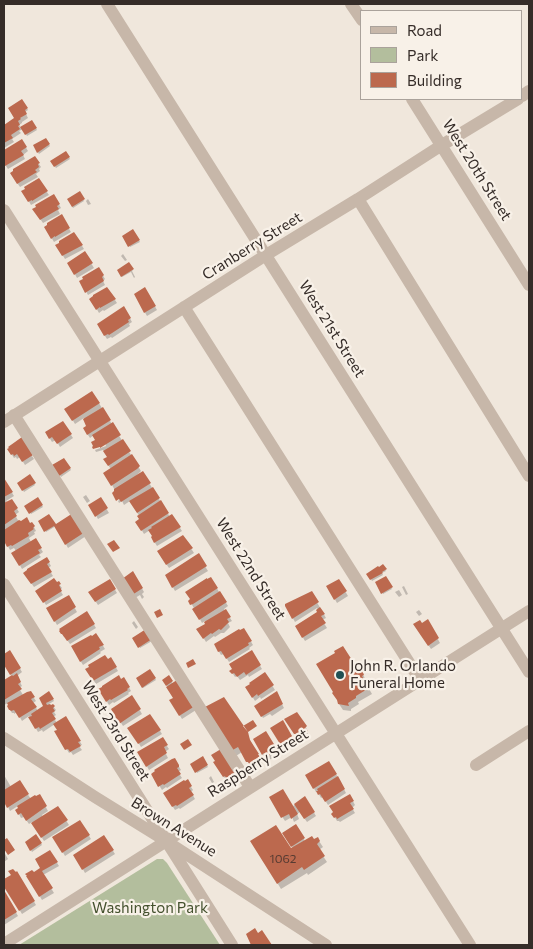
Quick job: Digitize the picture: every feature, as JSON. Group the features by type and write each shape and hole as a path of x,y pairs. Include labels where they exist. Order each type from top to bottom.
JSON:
{"street":[{"name":"West 21st Street","path":"106,4 529,672"},
{"path":"351,4 360,17"},
{"name":"West 20th Street","path":"413,100 529,285"},
{"name":"Cranberry Street","path":"9,419 184,307 516,100"},
{"path":"358,199 529,476"},
{"name":"West 22nd Street","path":"4,210 470,945"},
{"path":"184,307 420,680"},
{"path":"9,419 250,788"},
{"name":"West 23rd Street","path":"4,584 232,945"},
{"name":"Raspberry Street","path":"4,944 529,611"},
{"path":"476,765 529,731"},
{"name":"Brown Avenue","path":"4,738 326,945"}],"green space":[{"name":"Washington Park","path":"157,859 163,859 167,863 220,945 19,945"}],"building":[{"path":"22,99 28,108 25,110 27,114 18,121 20,129 11,135 13,138 4,143 4,125 14,118 8,108"},
{"path":"32,120 37,128 25,135 20,127"},
{"path":"46,138 50,144 37,153 33,145"},
{"path":"22,139 27,147 21,151 24,155 5,166 4,150"},
{"path":"66,151 70,157 54,167 50,161"},
{"path":"35,156 40,163 38,164 39,167 35,170 37,172 17,184 10,173 13,169"},
{"path":"39,178 48,191 28,202 21,191"},
{"path":"80,191 85,199 72,207 67,199"},
{"path":"54,194 60,204 57,206 59,209 40,220 32,209 36,207 35,205"},
{"path":"62,214 70,228 51,239 44,227"},
{"path":"133,229 140,240 128,247 122,236"},
{"path":"74,232 83,245 62,256 55,245"},
{"path":"85,251 93,263 74,275 67,263"},
{"path":"129,262 134,269 121,277 117,270"},
{"path":"99,267 104,275 102,277 104,281 85,293 79,281 83,279 82,277"},
{"path":"107,287 116,299 96,310 89,299"},
{"path":"145,287 156,306 144,313 134,294"},
{"path":"124,306 131,318 128,320 129,322 109,335 104,336 97,324"},
{"path":"92,391 100,403 72,421 64,409"},
{"path":"103,407 111,420 87,435 83,428 86,426 83,419"},
{"path":"63,421 72,434 57,444 52,437 49,439 45,432"},
{"path":"113,422 121,435 100,448 93,449 91,442 95,440 92,435"},
{"path":"22,437 33,455 22,462 17,454 11,455 7,449"},
{"path":"123,439 131,451 108,466 103,459 107,457 103,451"},
{"path":"132,454 140,466 111,486 103,473"},
{"path":"64,458 71,468 59,476 52,465"},
{"path":"143,471 151,483 121,502 119,499 116,501 112,493 114,489"},
{"path":"30,474 36,483 22,491 17,483"},
{"path":"4,478 13,492 4,497"},
{"path":"153,487 160,498 137,513 129,501"},
{"path":"38,497 43,505 29,514 24,506"},
{"path":"101,497 108,508 95,517 88,505"},
{"path":"12,499 18,508 14,511 17,516 4,525 4,503"},
{"path":"161,500 169,513 141,531 135,522 139,519 137,516"},
{"path":"73,513 85,532 65,545 54,526 44,532 38,521 49,514 56,524"},
{"path":"172,514 181,527 154,543 148,530"},
{"path":"27,517 30,523 32,522 35,526 34,529 28,533 29,536 7,547 4,541 4,530"},
{"path":"183,535 193,548 166,565 157,551"},
{"path":"36,538 42,548 38,550 40,553 19,566 11,553"},
{"path":"114,540 120,548 113,552 107,544"},
{"path":"199,553 207,566 172,588 165,575"},
{"path":"47,557 50,562 47,564 52,572 31,584 23,573"},
{"path":"383,564 387,569 370,580 366,574"},
{"path":"133,571 143,588 132,595 122,579"},
{"path":"386,576 393,587 381,594 375,582"},
{"path":"211,577 218,588 190,605 188,601 190,599 185,592"},
{"path":"54,578 61,584 59,585 62,591 43,603 35,591"},
{"path":"110,579 116,589 95,602 88,592"},
{"path":"339,579 347,591 334,600 326,586"},
{"path":"220,591 227,602 199,620 192,609"},
{"path":"312,591 319,602 292,619 285,604"},
{"path":"69,595 76,607 54,622 46,608"},
{"path":"320,607 325,614 321,616 326,623 302,638 295,626 317,612 316,610"},
{"path":"160,609 163,615 157,618 154,612"},
{"path":"226,609 231,617 227,619 229,622 221,630 219,629 211,633 203,639 196,629"},
{"path":"87,611 95,624 67,641 59,629"},
{"path":"428,619 439,638 428,646 413,624 420,620 422,623"},
{"path":"244,628 252,641 248,643 249,645 226,659 221,651 218,652 214,644"},
{"path":"146,629 152,639 138,648 132,638"},
{"path":"96,633 104,645 80,662 71,646"},
{"path":"343,646 351,661 360,671 362,670 364,675 362,676 369,688 348,703 349,706 338,704 316,664"},
{"path":"10,650 21,668 10,675 4,665 4,654"},
{"path":"252,650 261,665 246,675 244,672 237,677 234,673 232,674 229,671 232,669 229,664"},
{"path":"105,655 108,659 111,657 117,667 93,681 85,669 89,667 88,665"},
{"path":"193,659 196,664 188,668 186,663"},
{"path":"150,669 156,678 142,688 136,678"},
{"path":"265,672 274,685 252,698 245,687"},
{"path":"17,673 21,682 18,684 22,689 4,700 4,680"},
{"path":"119,675 121,679 124,677 130,687 106,702 98,689"},
{"path":"169,675 173,681 166,686 162,680"},
{"path":"177,680 195,706 179,716 169,700 173,698 166,687"},
{"path":"31,691 35,697 31,699 37,707 19,718 14,710 9,710 7,703"},
{"path":"49,691 54,699 46,703 47,705 53,704 55,706 53,708 55,711 52,713 56,719 40,729 39,727 35,729 28,717 32,716 31,714 43,706 39,698"},
{"path":"277,691 283,704 261,717 254,706"},
{"path":"132,695 141,709 119,724 111,709"},
{"path":"224,697 248,732 250,740 261,759 250,765 246,762 238,747 231,751 203,708"},
{"path":"297,712 307,726 305,728 308,731 298,738 284,719"},
{"path":"150,714 161,730 138,744 127,728"},
{"path":"66,716 81,741 78,742 81,746 70,752 68,749 65,750 54,731 57,730 53,724"},
{"path":"253,720 257,726 248,732 243,726"},
{"path":"283,720 293,740 283,746 270,728"},
{"path":"266,731 277,749 266,757 264,753 262,755 253,739"},
{"path":"163,737 168,745 164,747 167,753 146,767 137,752"},
{"path":"188,739 192,745 184,750 180,744"},
{"path":"221,749 235,774 234,778 231,779 231,777 227,780 225,776 223,777 213,762 215,761 211,755"},
{"path":"203,756 208,765 195,773 190,764"},
{"path":"175,758 179,765 177,768 181,774 158,787 151,774 154,770"},
{"path":"329,761 337,774 313,789 305,775"},
{"path":"338,776 345,789 325,802 320,794 318,795 317,789"},
{"path":"188,779 192,786 189,788 194,795 177,806 172,807 163,793"},
{"path":"20,780 29,794 7,808 4,802 4,790"},
{"path":"283,789 298,814 291,819 289,814 281,818 269,797"},
{"path":"40,794 47,806 26,821 21,813 18,815 15,810 18,808 17,806"},
{"path":"350,794 354,801 350,803 354,809 337,819 336,817 334,818 329,806"},
{"path":"305,796 315,812 304,819 294,804"},
{"path":"58,806 68,820 41,838 31,823"},
{"path":"80,820 90,835 62,853 52,837"},
{"path":"296,824 305,838 291,847 282,833"},
{"path":"276,825 291,848 312,836 314,839 318,837 320,841 317,844 325,856 304,870 302,867 277,884 250,841"},
{"path":"36,834 42,843 30,851 25,842"},
{"path":"104,835 114,850 82,870 73,855"},
{"path":"7,838 15,850 8,855 4,849 4,840"},
{"path":"50,850 58,862 42,871 53,888 39,897 25,874 40,868 35,859"},
{"path":"13,869 17,871 35,901 19,911 4,887 4,879 11,875 8,871"},
{"path":"4,890 17,912 4,920"},
{"path":"255,928 258,933 262,930 272,945 251,945 246,934"}],"place":[{"name":"John R. Orlando Funeral Home","path":"340,675"}]}
